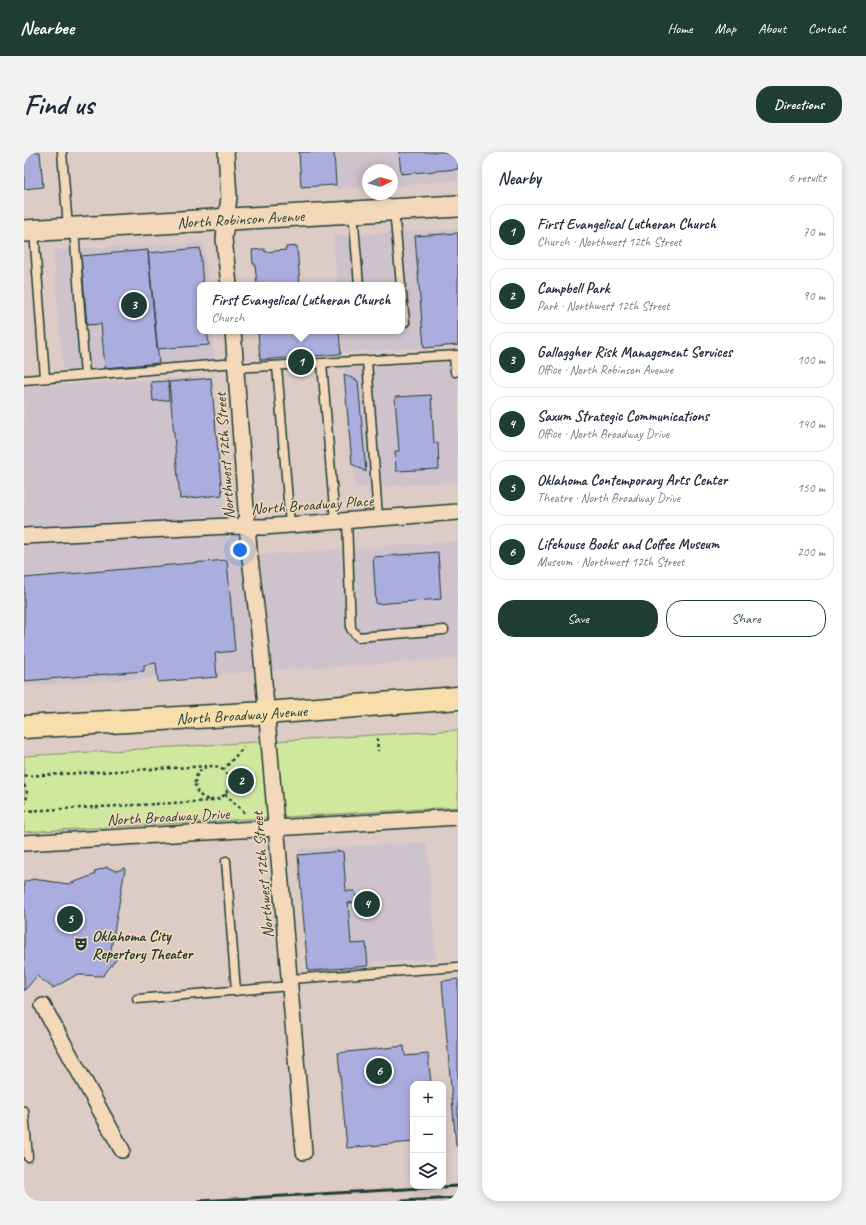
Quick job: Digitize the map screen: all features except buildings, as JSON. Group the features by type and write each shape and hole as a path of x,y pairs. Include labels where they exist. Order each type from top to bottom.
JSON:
{"main road":[{"name":"North Broadway Avenue","path":"24,727 266,713 458,698"}],"street":[{"path":"226,152 229,196 224,239 229,282"},
{"name":"North Robinson Avenue","path":"29,231 458,206"},
{"name":"Northwest 12th Street","path":"233,334 249,550 266,713 304,1152"},
{"name":"North Broadway Place","path":"24,536 229,526 263,527 458,512"},
{"name":"North Broadway Drive","path":"24,843 458,817"},
{"path":"43,1006 122,1150"}],"lane":[{"path":"62,152 85,375"},
{"path":"394,210 401,282"},
{"path":"354,212 359,282"},
{"path":"29,231 45,378"},
{"path":"24,380 236,366 277,366 456,355 455,372"},
{"path":"367,360 378,518"},
{"path":"322,363 341,521 351,629 358,637 444,630"},
{"path":"277,366 290,525"},
{"path":"226,861 236,991"},
{"path":"137,1000 236,991 290,983 458,967"},
{"path":"24,1111 28,1158"}],"path":[{"path":"377,738 378,751"},
{"path":"223,770 244,747"},
{"path":"209,766 199,771 196,776 195,787 201,797 212,801"},
{"path":"24,776 215,766 223,770 228,776 229,782 229,788 225,794 218,800 212,801 24,811"},
{"path":"24,785 27,791 27,797 24,804"},
{"path":"225,794 248,815"}],"shaded area":[{"path":"334,152 458,152 458,180 398,185 398,164 362,164 362,187 336,189"},
{"path":"458,229 458,346 343,352 341,334 405,334 405,282 337,282 333,236"},
{"path":"204,242 208,282 197,282 197,334 212,334 214,359 63,370 53,250"},
{"path":"458,361 458,482 355,488 344,368"},
{"path":"213,376 229,557 458,541 458,659 24,686 24,387"},
{"path":"427,842 436,959 309,966 298,849"}],"green space":[{"path":"458,730 458,807 24,832 24,756"}],"railway":[{"path":"199,1201 458,1186"},
{"path":"401,1201 458,1198"}],"place":[{"name":"Gallaggher Risk Management Services","path":"134,305"},
{"name":"First Evangelical Lutheran Church","path":"301,362"},
{"name":"Campbell Park","path":"241,781"},
{"name":"Saxum Strategic Communications","path":"367,904"},
{"name":"Oklahoma Contemporary Arts Center","path":"70,919"},
{"name":"Oklahoma City Repertory Theater","path":"81,944"},
{"name":"Lifehouse Books and Coffee Museum","path":"379,1071"}]}
